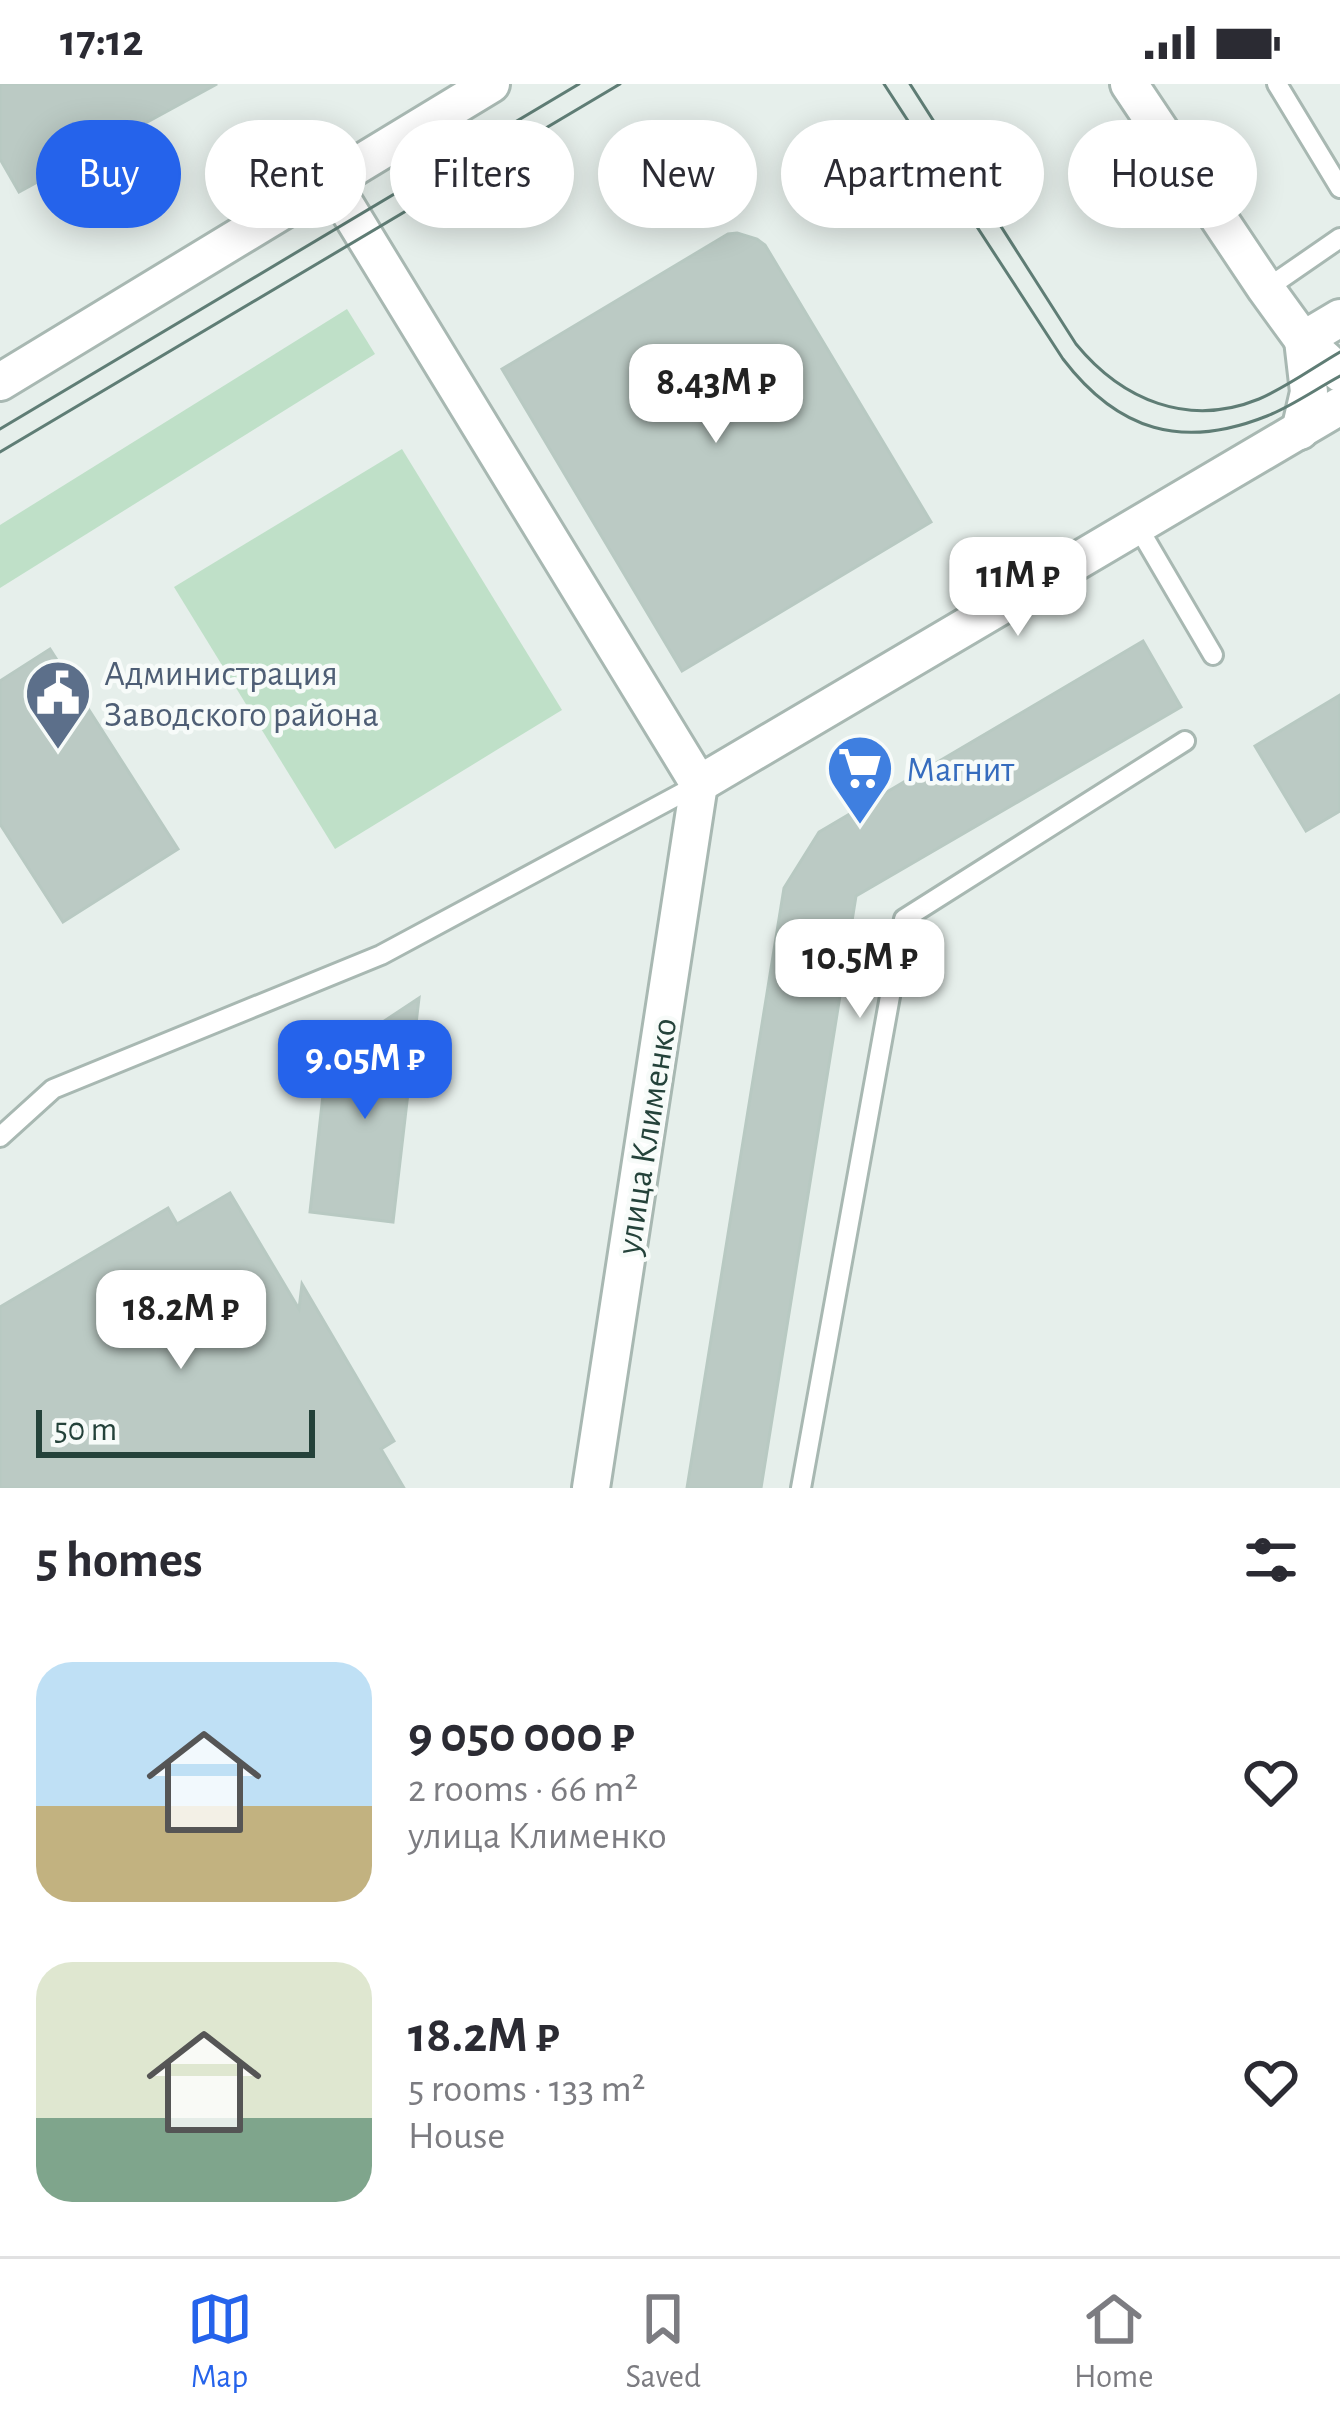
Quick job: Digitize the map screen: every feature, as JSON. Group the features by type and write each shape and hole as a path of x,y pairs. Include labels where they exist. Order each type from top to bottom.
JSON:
{"street":[{"path":"366,162 491,84"},
{"path":"1129,84 1303,340 1340,373"},
{"path":"0,382 257,228"},
{"path":"359,228 699,784 1340,406"},
{"path":"1303,340 1340,318"},
{"path":"1300,431 1309,392 1303,340"},
{"name":"улица Клименко","path":"591,1488 699,784"}],"lane":[{"path":"1277,84 1340,188"},
{"path":"1266,289 1340,238"},
{"path":"1138,526 1213,655"},
{"path":"801,1488 904,919 1185,741"},
{"path":"0,1137 53,1089 381,955 699,784"}],"green space":[{"path":"347,309 375,354 0,588 0,525"},
{"path":"402,449 562,710 335,849 174,587"}],"building":[{"path":"0,84 217,84 151,120 36,120 36,183 19,192 0,159"},
{"path":"728,234 765,245 931,522 682,671 502,369"},
{"path":"1143,641 1181,707 856,896 761,1488 687,1488 784,888 819,832"},
{"name":"Администрация Заводского района","path":"50,649 178,849 63,922 0,824 0,681"},
{"path":"1340,695 1340,811 1306,831 1255,746"},
{"path":"419,998 393,1222 310,1212 327,1059"},
{"path":"230,1193 299,1309 302,1284 394,1441 381,1449 404,1488 0,1488 0,1307 168,1208 177,1224"}],"tram line":[{"path":"0,429 579,84"},
{"path":"0,452 620,84"},
{"path":"884,84 1063,359 1084,384 1129,418 1180,432 1207,432 1267,416 1340,376"},
{"path":"910,84 1076,344 1094,364 1135,394 1182,409 1233,407 1269,394 1340,352"}],"place":[{"name":"Администрация Заводского района","path":"58,752"},
{"name":"Магнит","path":"860,827"}]}
